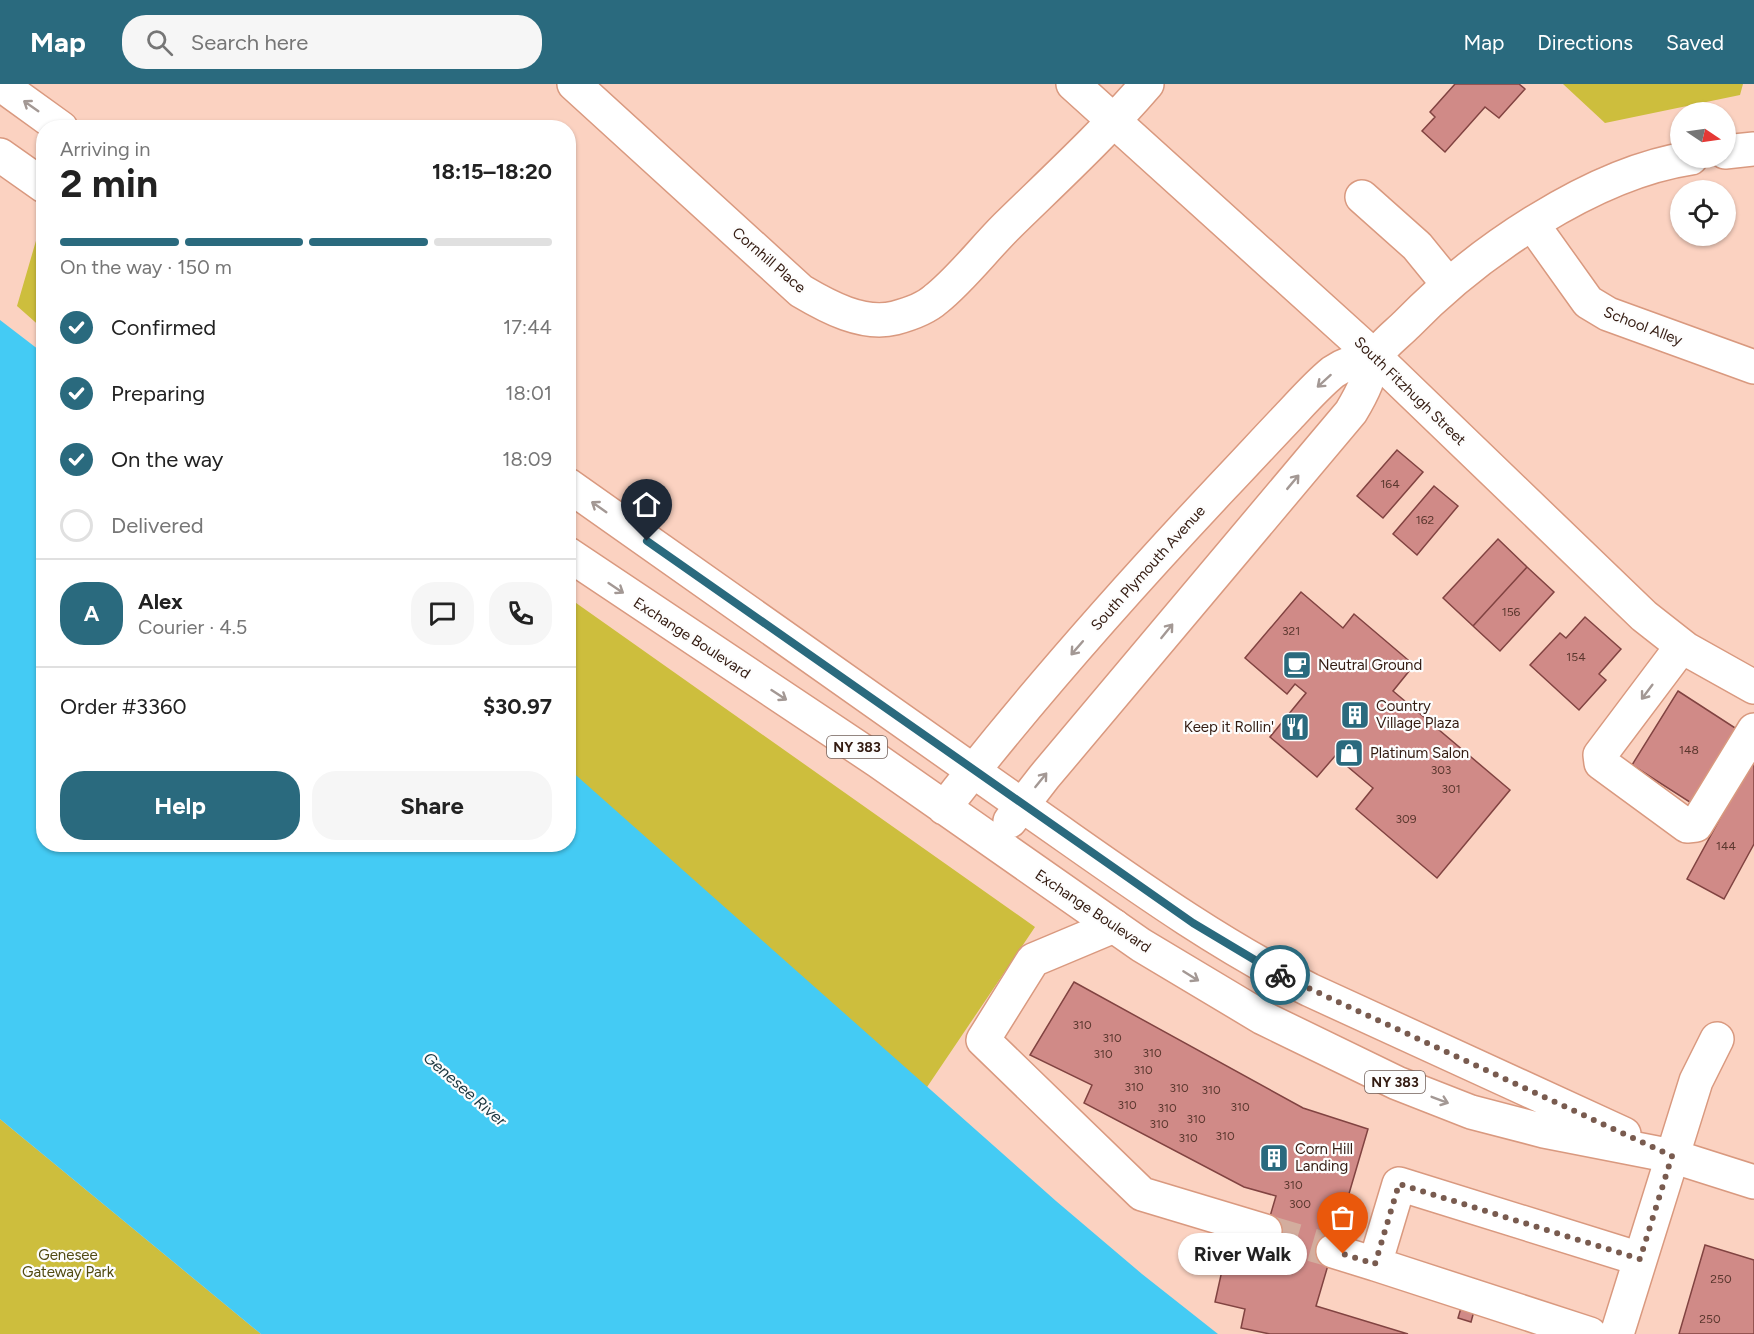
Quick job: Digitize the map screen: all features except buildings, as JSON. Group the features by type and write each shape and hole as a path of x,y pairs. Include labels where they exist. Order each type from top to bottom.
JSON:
{"main road":[{"path":"0,84 50,120"},
{"name":"Cornhill Place","path":"574,84 801,291 845,313 870,319 892,319 915,312 936,300 1115,121 1147,84"},
{"name":"South Fitzhugh Street","path":"1073,84 1375,357 1644,616 1682,646 1754,687"},
{"path":"1736,151 1754,150"},
{"path":"0,155 36,180"},
{"path":"993,843 1022,805 1346,419 1359,399 1375,357 1448,284 1480,259 1586,195 1636,172 1670,161"},
{"path":"1362,197 1417,246 1448,284"},
{"name":"School Alley","path":"1533,225 1588,302 1608,314 1754,368"},
{"name":"South Plymouth Avenue","path":"944,808 995,743 1109,611 1311,392 1347,364 1359,359 1375,357"},
{"name":"Exchange Boulevard","path":"576,491 1193,923 1277,974 1672,1156"},
{"name":"Exchange Boulevard","path":"576,563 878,761 1114,926 1233,1001 1300,1037 1397,1083 1471,1112 1508,1123 1672,1156 1754,1182"},
{"path":"1682,646 1600,755 1601,763 1687,826 1696,825 1754,730"},
{"path":"1114,926 1033,960 983,1040 1142,1194 1265,1231"},
{"path":"1617,1334 1696,1081 1717,1039"},
{"path":"1375,1264 1399,1184 1640,1259"},
{"path":"1333,1251 1590,1334"}],"green space":[{"path":"1563,84 1743,84 1740,95 1706,102 1670,102 1670,110 1605,123"},
{"path":"36,241 36,323 17,306"},
{"path":"576,603 1035,927 919,1099 576,797"},
{"name":"Genesee Gateway Park","path":"0,1119 261,1334 0,1334"}],"water":[{"name":"Genesee River","path":"0,320 36,348 36,852 576,852 576,775 1056,1201 1142,1274 1218,1334 261,1334 0,1119"}],"tunnel":[{"path":"1265,1231 1333,1251"}],"way so far":[{"path":"1280,975 1672,1156 1640,1259 1399,1184 1375,1264 1343,1254"}],"place":[{"name":"Neutral Ground","path":"1297,665"},
{"name":"Country Village Plaza","path":"1355,715"},
{"name":"Keep it Rollin'","path":"1295,727"},
{"name":"Platinum Salon","path":"1349,753"},
{"name":"Corn Hill Landing","path":"1274,1158"},
{"name":"River Walk","path":"1343,1254"}],"route":[{"path":"647,541 1193,923 1280,975"}]}
